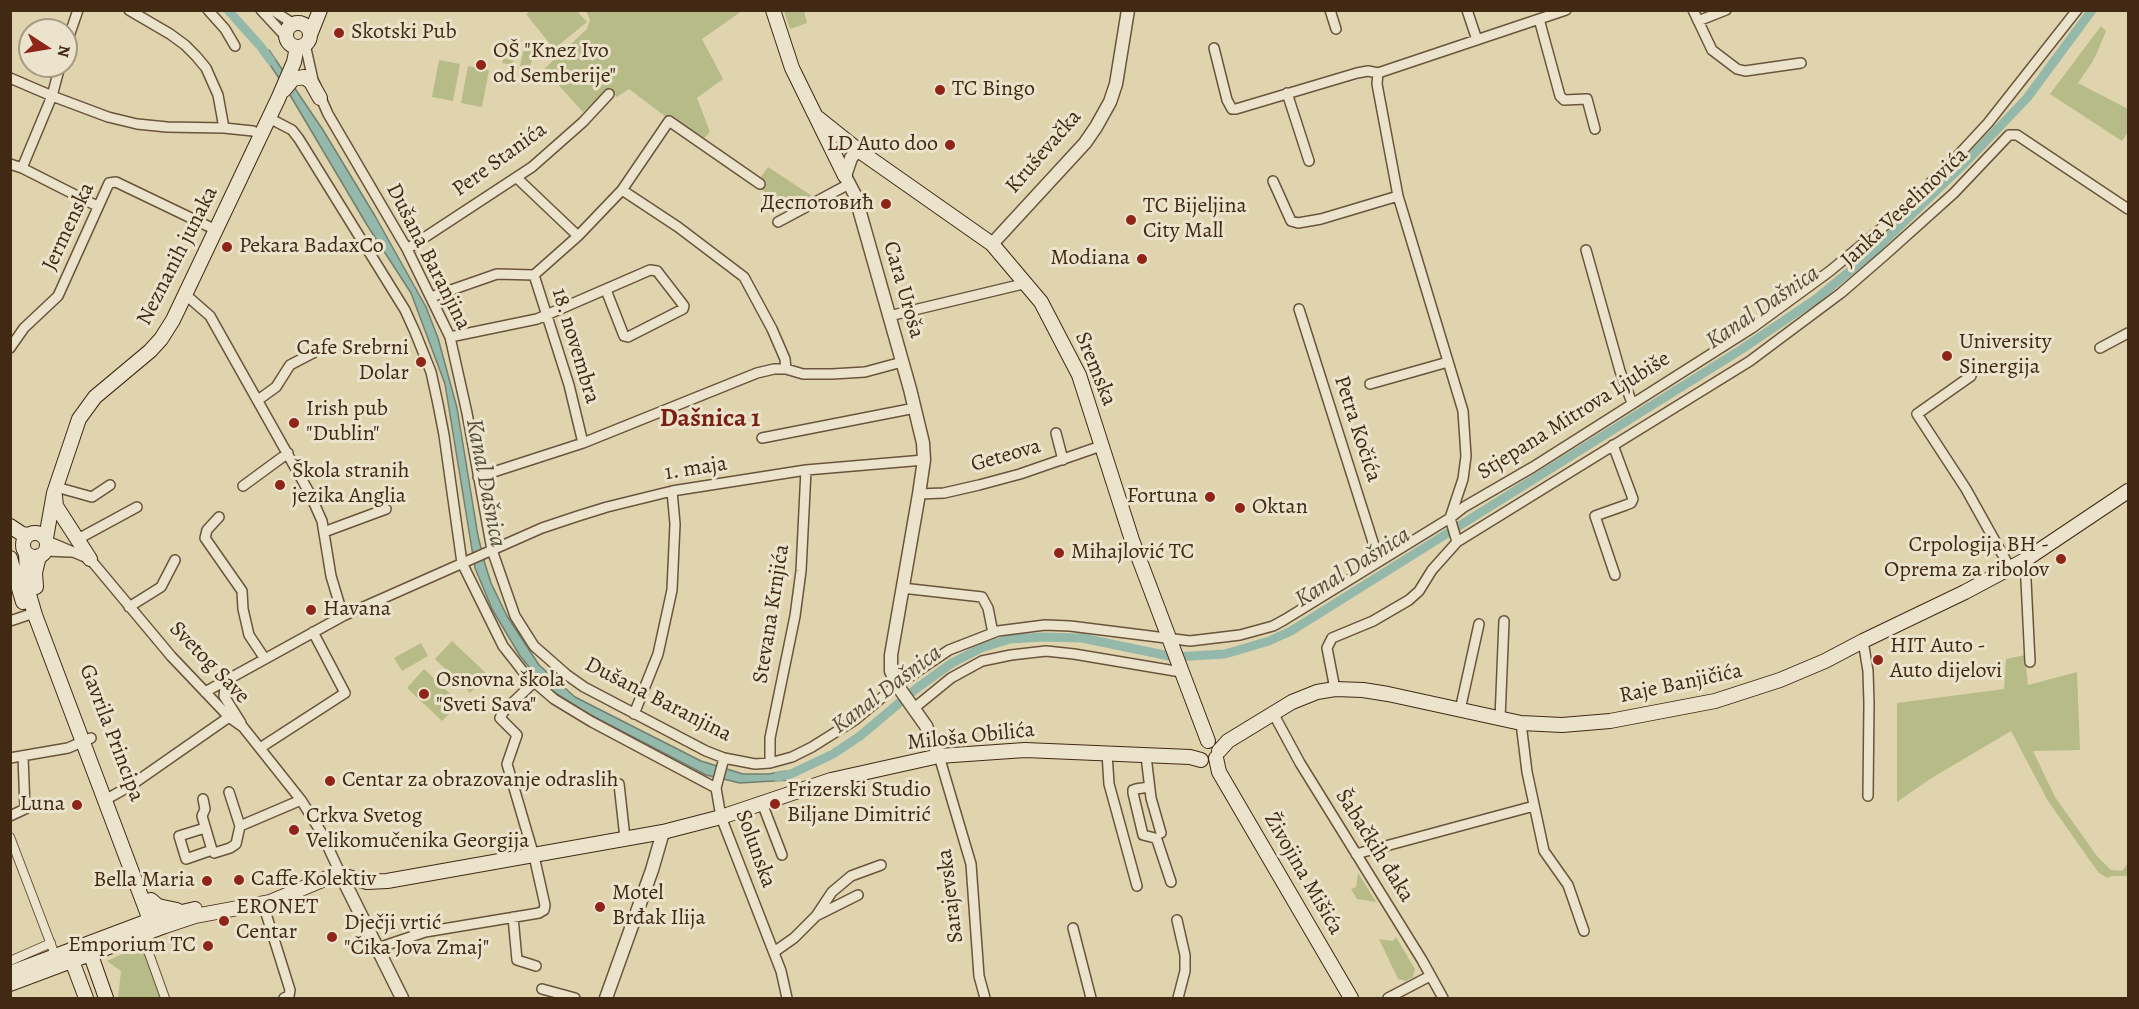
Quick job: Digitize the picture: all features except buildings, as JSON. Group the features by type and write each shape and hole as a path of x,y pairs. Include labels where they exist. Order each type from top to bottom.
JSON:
{"main road":[{"path":"296,24 313,10"},
{"path":"298,42 320,10"},
{"path":"773,10 792,68 847,180"},
{"path":"296,24 306,27 298,42 291,76 307,78 320,98"},
{"name":"Neznanih junaka","path":"36,544 51,507 82,412 95,397 161,339 186,295 268,118 291,76"},
{"name":"Sremska","path":"818,118 858,150 992,244 1041,302 1079,375 1132,540 1206,751"},
{"path":"55,490 57,506 82,550"},
{"name":"Raje Banjičića","path":"1228,741 1305,696 1335,689 1388,694 1521,723 1578,725 1715,701 1780,680 1825,661 1957,597 2025,560 2128,491"},
{"path":"10,526 36,544"},
{"path":"10,535 36,544"},
{"path":"34,613 28,591 36,544"},
{"name":"Gavrila Principa","path":"36,544 35,584 43,611 147,901 150,926"},
{"path":"10,558 21,599 34,613"},
{"name":"Gavrila Principa","path":"34,613 87,739"},
{"name":"Miloša Obilića","path":"334,877 367,882 387,881 663,832 721,817 831,780 939,756 1025,750 1146,756 1206,751 1228,741"},
{"name":"Živojina Mišića","path":"1206,751 1351,999"},
{"path":"150,926 263,904 334,877"},
{"path":"150,926 140,917 147,901 165,908 185,910 213,907 230,909"},
{"path":"10,973 62,952 88,948 150,926 185,910"},
{"path":"88,948 106,999"},
{"path":"10,984 62,952"},
{"path":"62,952 86,999"}],"street":[{"path":"129,10 177,40 206,68 218,95 224,128"},
{"path":"208,10 225,29 235,46"},
{"path":"261,10 298,42"},
{"path":"272,10 296,24"},
{"name":"Kruševačka","path":"992,244 1085,143 1096,127 1110,102 1116,84 1128,10"},
{"path":"1330,10 1336,29"},
{"path":"1467,10 1477,40"},
{"path":"1214,48 1227,100 1232,109 1236,109 1368,71 1378,73 1477,40 1536,17 1566,10"},
{"path":"1693,10 1712,50 1737,69 1745,71 1801,63"},
{"path":"1698,21 1726,10"},
{"name":"Stjepana Mitrova Ljubiše","path":"993,633 1022,626 1045,625 1088,627 1190,641 1211,640 1273,626 1336,590 1379,561 1451,521 1464,507 1533,467 1775,312 1830,271 1894,218 1988,123 2076,10"},
{"path":"1536,17 1560,96 1564,100 1587,99 1595,129"},
{"name":"Dušana Baranjina","path":"298,42 305,64 331,120 407,249 450,337 467,413 488,552 515,616 534,646 567,675 634,714 723,760 755,764 770,763 792,757 836,734 949,650 993,633"},
{"path":"1335,689 1327,648 1332,638 1373,621 1409,600 1419,591 1432,570 1456,540 1451,521 1463,479 1466,456 1466,433 1462,411 1398,196 1377,84 1378,73"},
{"path":"10,78 108,117 167,127 253,131 261,135"},
{"path":"21,168 52,96 57,78"},
{"name":"Pere Stanića","path":"407,249 517,178 583,122 609,93"},
{"path":"1287,93 1309,161"},
{"path":"268,118 292,130 299,139 405,310 415,332 431,372 438,404 464,562 503,646 533,682 581,716 716,785"},
{"name":"18. novembra","path":"583,443 534,274 578,236 622,190 669,121 760,184"},
{"name":"Janka Veselinovića","path":"1456,540 1750,361 1841,293 1954,193 2009,135 2017,135 2128,209"},
{"path":"778,222 847,180 851,158 858,150"},
{"path":"10,164 97,206"},
{"path":"517,178 578,236"},
{"name":"Cara Uroša","path":"847,180 855,195 923,443 924,460 920,494 891,655 891,671 898,687 926,726 939,756"},
{"path":"1273,181 1290,221 1298,223 1321,219 1398,196"},
{"name":"Jermenska","path":"10,348 24,328 58,296 107,185 116,182 216,230"},
{"path":"622,190 678,227 744,277 772,329 785,359 786,369"},
{"path":"1586,250 1611,342 1632,403"},
{"path":"450,337 537,319 547,315 606,290 654,270 684,306 683,309 628,337 624,336 606,290"},
{"path":"431,297 497,274 534,274"},
{"path":"889,316 1027,283"},
{"path":"186,295 210,316 319,512 333,587 342,616"},
{"name":"Petra Kočića","path":"1299,309 1379,561"},
{"path":"2100,348 2128,333"},
{"path":"258,400 276,387 290,365 313,353"},
{"path":"478,477 583,443 733,381 774,369 786,369 803,375 832,374 865,372 902,362"},
{"name":"Petra Kočića","path":"1370,384 1448,362"},
{"path":"1971,376 1917,414 1966,489 2010,568"},
{"path":"762,438 915,408"},
{"path":"1056,433 1063,460"},
{"path":"1613,445 1633,499 1631,503 1598,514 1595,519 1616,575"},
{"name":"Geteova","path":"920,494 944,493 979,485 1101,446"},
{"path":"243,486 288,453"},
{"name":"1. maja","path":"205,692 342,616 542,528 578,516 672,491 806,470 924,460"},
{"name":"Stevana Krnjića","path":"770,763 770,738 800,583 806,470"},
{"path":"55,490 92,497 110,485"},
{"path":"634,714 658,654 670,600 675,557 672,491"},
{"path":"36,544 82,550 137,507"},
{"path":"324,532 386,509"},
{"path":"219,517 207,530 205,538 242,591 243,609 249,635 265,659"},
{"name":"Svetog Save","path":"82,550 205,692 229,717 243,727 301,800 321,832 334,877 354,901 402,999"},
{"path":"129,607 161,587 175,560"},
{"path":"2025,560 2030,662"},
{"path":"902,588 982,597 988,608 993,633"},
{"path":"10,621 34,613"},
{"path":"1500,719 1504,621"},
{"path":"1460,710 1479,624"},
{"path":"260,748 345,693 313,632"},
{"path":"1863,641 1868,671 1868,796"},
{"path":"913,708 951,678 982,661 1011,655 1046,651 1179,669"},
{"path":"226,680 224,696 243,727"},
{"path":"378,948 425,932 513,918 544,910 545,904 534,856 507,764 517,735 500,718 533,682"},
{"name":"Šabačkih đaka","path":"1273,713 1300,763 1443,999"},
{"path":"109,799 229,717"},
{"path":"1521,723 1534,806 1544,851 1568,885 1584,931"},
{"path":"10,758 68,748 87,739"},
{"path":"1107,753 1109,784 1137,886"},
{"path":"10,816 25,809 23,756"},
{"name":"Sarajevska","path":"939,756 971,864 979,976 985,999"},
{"path":"1146,756 1149,787 1161,833"},
{"name":"Solunska","path":"723,760 716,785 721,817 781,970 788,999"},
{"path":"619,784 625,838"},
{"path":"1149,787 1133,790 1143,835 1157,840 1172,882"},
{"path":"203,799 202,816 214,853 233,846 238,837 240,826 229,792"},
{"path":"240,826 301,800"},
{"path":"762,803 782,855"},
{"path":"1356,854 1534,806"},
{"path":"205,828 179,836 186,859 212,850"},
{"path":"606,999 652,870 663,832"},
{"path":"10,837 62,952 10,961"},
{"path":"774,952 794,938 816,916 832,892 850,876 881,865"},
{"path":"354,901 357,892 367,882"},
{"path":"816,916 858,895"},
{"path":"263,904 290,990 284,999"},
{"path":"513,918 517,960 537,966"},
{"path":"1177,920 1185,955 1185,971 1178,999"},
{"path":"150,926 165,999"},
{"path":"1073,928 1091,999"},
{"path":"1388,999 1430,976"},
{"path":"542,989 575,999"}],"green space":[{"path":"531,11 577,11 587,22 554,49 526,14"},
{"path":"586,11 742,11 702,39 723,79 697,98 710,132 704,138 666,117 629,89 617,97 609,88 583,112 544,69 587,29 590,20"},
{"path":"784,11 804,11 807,23 790,29"},
{"path":"2101,26 2106,31 2093,61 2078,83 2128,109 2128,132 2122,141 2050,94"},
{"path":"507,41 517,43 512,65 502,63"},
{"path":"525,43 535,45 530,68 520,66"},
{"path":"439,60 460,64 453,101 432,97"},
{"path":"468,66 489,70 482,107 461,103"},
{"path":"768,167 815,198 790,210 762,190 767,183 760,178"},
{"path":"452,641 488,675 470,693 435,659"},
{"path":"421,643 428,656 402,671 394,658"},
{"path":"2025,655 2028,685 2077,672 2080,750 2033,751 2055,797 2097,856 2111,870 2122,871 2128,863 2128,876 2107,878 2098,872 2048,801 2011,731 1930,779 1897,802 1897,703 2004,689 2006,659"},
{"path":"424,669 460,703 442,721 407,688"},
{"path":"1358,873 1376,902 1357,899 1351,889 1356,887"},
{"path":"1396,937 1415,969 1413,977 1406,981 1398,979 1379,939 1393,941"},
{"path":"145,947 162,998 118,998 121,971 107,961 133,949"}],"shaded area":[{"path":"269,50 323,130 426,307 438,338 457,408 478,536 485,564 491,583 507,616 539,665 575,697 701,761 743,774 769,774 786,771 790,780 740,783 706,775 585,712 542,683 520,656 492,609 475,568 445,384 411,293 263,54"}],"waterway":[{"name":"Kanal Dašnica","path":"228,10 271,61"},
{"name":"Kanal Dašnica","path":"777,777 791,774 833,754 860,736 917,688 952,663 981,648 1010,639 1082,638 1174,657 1225,654 1269,641 1291,631 1742,349 1816,299 1874,251 1965,163 2027,98 2092,10"}],"place":[{"name":"Skotski Pub","path":"339,33"},
{"name":"OŠ \"Knez Ivo od Semberije\"","path":"481,65"},
{"name":"TC Bingo","path":"940,90"},
{"name":"LD Auto doo","path":"950,145"},
{"name":"Деспотовић","path":"886,204"},
{"name":"TC Bijeljina City Mall","path":"1131,220"},
{"name":"Pekara BadaxCo","path":"227,247"},
{"name":"Modiana","path":"1142,259"},
{"name":"University Sinergija","path":"1947,356"},
{"name":"Cafe Srebrni Dolar","path":"421,362"},
{"name":"Irish pub \"Dublin\"","path":"294,423"},
{"name":"Škola stranih jezika Anglia","path":"280,485"},
{"name":"Fortuna","path":"1210,497"},
{"name":"Oktan","path":"1240,508"},
{"name":"Mihajlović TC","path":"1059,553"},
{"name":"Crpologija BH - Oprema za ribolov","path":"2061,559"},
{"name":"Havana","path":"311,610"},
{"name":"HIT Auto - Auto dijelovi","path":"1878,660"},
{"name":"Osnovna škola \"Sveti Sava\"","path":"424,694"},
{"name":"Centar za obrazovanje odraslih","path":"330,781"},
{"name":"Frizerski Studio Biljane Dimitrić","path":"775,804"},
{"name":"Luna","path":"77,805"},
{"name":"Crkva Svetog Velikomučenika Georgija","path":"294,830"},
{"name":"Caffe Kolektiv","path":"239,880"},
{"name":"Bella Maria","path":"207,881"},
{"name":"Motel Brđak Ilija","path":"600,907"},
{"name":"ERONET Centar","path":"224,921"},
{"name":"Dječji vrtić \"Čika Jova Zmaj\"","path":"332,937"},
{"name":"Emporium TC","path":"208,946"}],"district":[{"name":"Dašnica 1","path":"710,420"}]}
